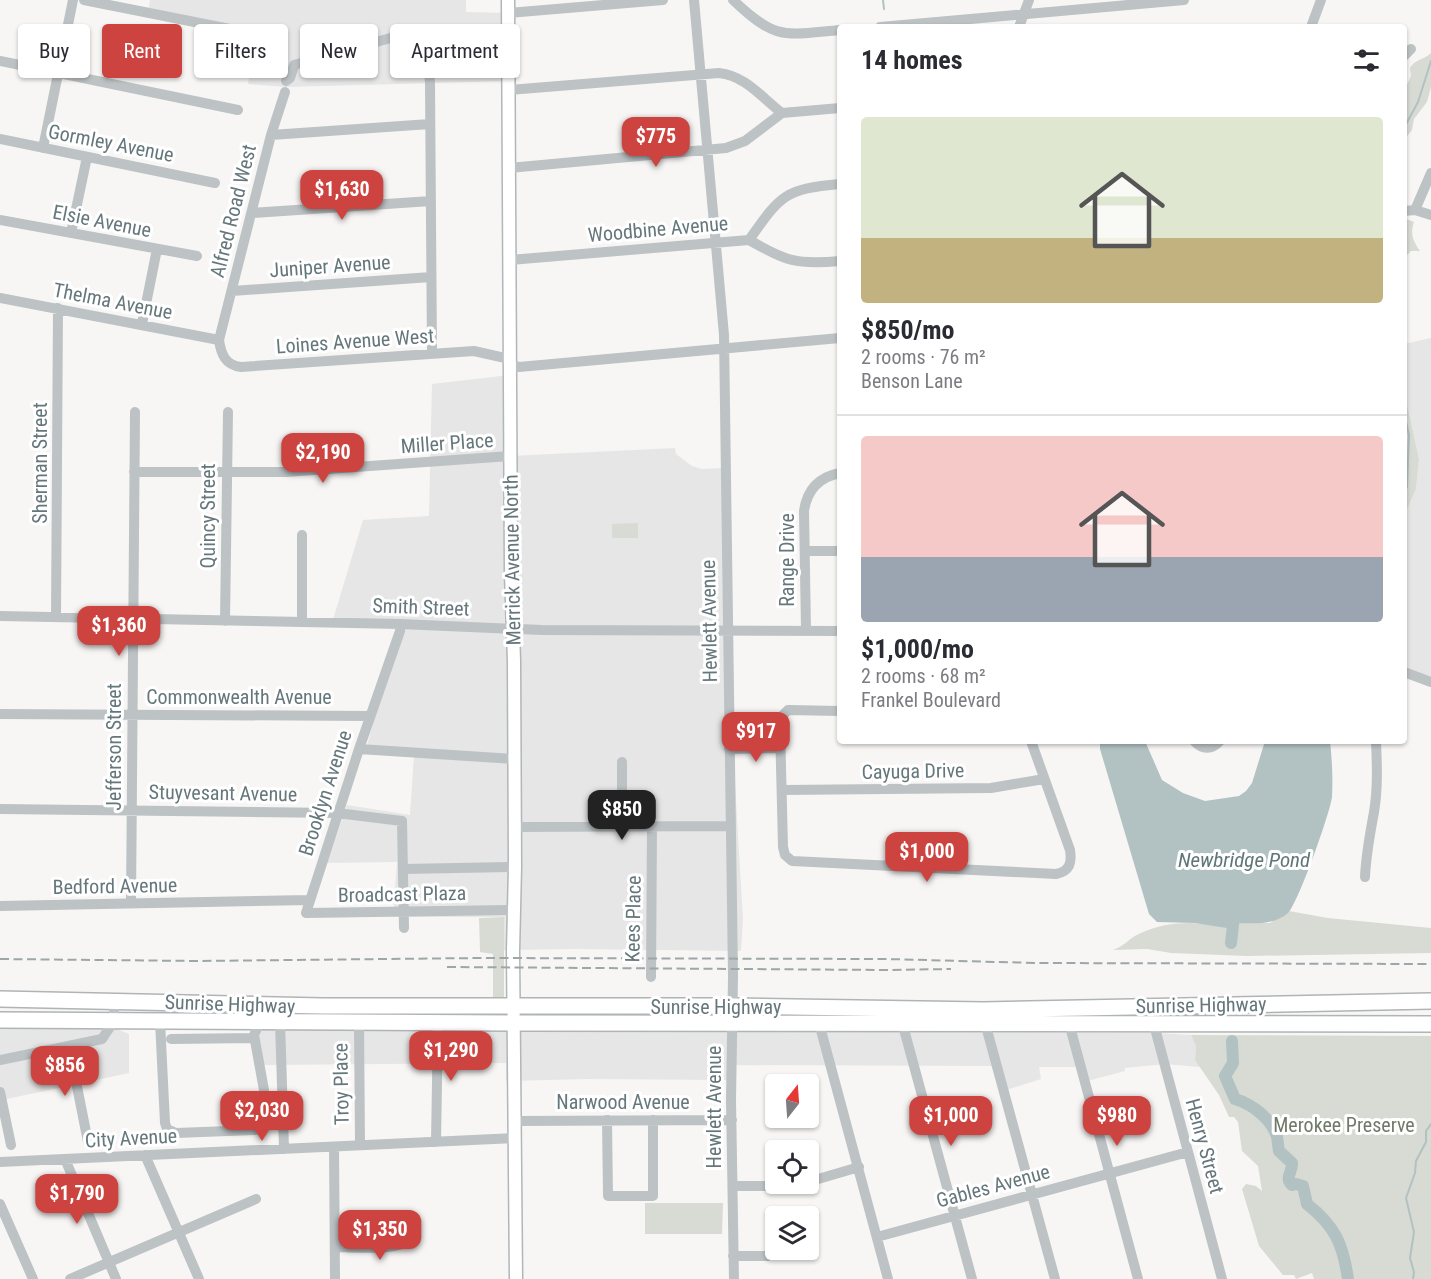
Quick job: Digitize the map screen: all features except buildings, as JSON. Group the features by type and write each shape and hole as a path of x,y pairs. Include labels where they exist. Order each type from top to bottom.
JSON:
{"highway":[{"name":"Sunrise Highway","path":"0,999 311,1006 733,1006 984,1016 1069,1023 1431,1024"},
{"name":"Sunrise Highway","path":"0,1020 359,1023 902,1022 1149,1006 1431,1001"}],"main road":[{"name":"Merrick Avenue North","path":"508,0 508,24"},
{"name":"Merrick Avenue North","path":"509,78 516,1279"}],"street":[{"path":"68,24 73,0"},
{"path":"84,0 205,24"},
{"path":"508,13 663,0"},
{"name":"Hewlett Avenue","path":"694,0 724,348 726,630 733,1006 734,1279"},
{"path":"732,0 763,27 781,34 837,30"},
{"path":"1020,24 1029,0"},
{"path":"913,24 1184,0"},
{"path":"1312,24 1321,0"},
{"name":"Alfred Road West","path":"219,340 271,135 294,65 390,38"},
{"path":"0,61 18,65"},
{"path":"509,90 719,73 737,77 748,83 782,113"},
{"path":"43,148 57,78"},
{"path":"82,78 238,110"},
{"path":"430,78 432,354"},
{"path":"509,168 726,148 745,141 782,113 837,108"},
{"path":"271,135 430,124"},
{"name":"Gormley Avenue","path":"0,139 215,183"},
{"path":"71,233 87,157"},
{"path":"1431,173 1409,211 1431,215"},
{"path":"749,240 772,207 788,194 803,188 837,184"},
{"path":"252,213 431,201"},
{"name":"Elsie Avenue","path":"0,220 197,256"},
{"name":"Woodbine Avenue","path":"510,260 749,240 784,259 803,263 837,261"},
{"path":"142,324 158,249"},
{"name":"Juniper Avenue","path":"232,291 431,277"},
{"name":"Thelma Avenue","path":"0,298 219,340"},
{"name":"Sherman Street","path":"56,617 58,308"},
{"name":"Loines Avenue West","path":"219,340 222,355 229,363 241,367 474,351 519,367 837,338"},
{"name":"Jefferson Street","path":"131,903 135,412"},
{"name":"Quincy Street","path":"225,621 228,412"},
{"name":"Miller Place","path":"134,472 285,472 511,456"},
{"name":"Range Drive","path":"806,631 806,500 819,482 837,474"},
{"path":"302,535 302,622"},
{"path":"805,551 837,551"},
{"name":"Smith Street","path":"0,616 513,628 837,631"},
{"name":"Brooklyn Avenue","path":"309,900 400,631 400,624"},
{"path":"1407,673 1431,682"},
{"path":"837,711 788,710 782,716 780,726 783,847 785,855 792,861 1062,873 1067,870 1072,861 1070,850 1032,744"},
{"name":"Commonwealth Avenue","path":"0,714 370,716"},
{"path":"1198,744 1207,748 1216,744"},
{"path":"1365,877 1366,852 1374,810 1376,744"},
{"path":"729,750 781,748"},
{"path":"359,749 514,759"},
{"path":"622,762 622,826"},
{"name":"Cayuga Drive","path":"782,790 991,788 1044,779"},
{"name":"Stuyvesant Avenue","path":"0,809 338,813 402,820 402,869"},
{"name":"Kees Place","path":"651,977 652,826"},
{"path":"514,827 730,826"},
{"path":"404,928 402,869 515,867"},
{"name":"Bedford Avenue","path":"0,906 309,900"},
{"name":"Broadcast Plaza","path":"309,900 306,913 513,910"},
{"path":"0,1060 102,1039 114,1021 114,1000"},
{"name":"Henry Street","path":"1149,1006 1222,1279"},
{"path":"984,1016 1054,1279"},
{"path":"160,1021 165,1123 171,1132 255,1130 258,1128 264,1090 254,1038 260,1022"},
{"path":"280,1022 284,1149"},
{"path":"436,1142 438,1022"},
{"path":"902,1022 972,1279"},
{"name":"Troy Place","path":"359,1023 360,1145"},
{"path":"819,1023 888,1279"},
{"path":"1069,1023 1138,1279"},
{"path":"171,1039 254,1038"},
{"path":"69,1046 88,1142"},
{"path":"0,1092 11,1145"},
{"path":"607,1120 608,1196 653,1196 653,1120"},
{"name":"Narwood Avenue","path":"515,1121 732,1120"},
{"name":"City Avenue","path":"0,1162 515,1138"},
{"path":"334,1147 335,1279"},
{"name":"Gables Avenue","path":"877,1237 1188,1152"},
{"path":"145,1155 199,1279"},
{"path":"65,1159 116,1279"},
{"path":"819,1179 859,1167"},
{"path":"733,1186 765,1186"},
{"path":"70,1279 256,1199"},
{"path":"0,1204 4,1224 33,1279"},
{"path":"334,1247 405,1245 414,1238"},
{"path":"733,1256 765,1256"}],"shaded area":[{"path":"150,0 466,0 466,12 508,13 508,24 390,24 390,78 509,78 509,81 286,87 248,84 249,78 288,78 288,24 204,24 148,13"},
{"path":"1431,338 1431,681 1407,671 1407,510 1416,489 1419,459 1407,404 1407,343"},
{"path":"510,375 511,456 675,448 676,454 692,466 702,469 724,468 726,630 743,919 741,951 504,950 503,917 393,917 397,862 327,863 347,805 410,815 414,755 365,753 400,625 332,623 363,520 429,516 432,384"},
{"path":"0,1022 103,1023 129,1034 129,1073 2,1100"},
{"path":"259,1029 1156,1033 1191,1035 1196,1046 1195,1060 1200,1067 1165,1064 1125,1068 1125,1071 1084,1082 1080,1067 1039,1067 1041,1079 1003,1091 995,1066 731,1065 730,1080 506,1081 506,1063 260,1065"}],"green space":[{"path":"1431,53 1431,87 1427,102 1414,119 1412,130 1407,136 1407,85 1411,76 1410,68"},
{"path":"1407,219 1414,222 1413,237 1420,251 1411,251 1407,255"},
{"path":"1407,404 1419,459 1416,489 1407,510"},
{"path":"638,523 638,538 612,538 612,524"},
{"path":"1289,911 1328,918 1431,928 1431,953 1247,956 1171,953 1147,949 1113,950 1137,935 1163,926 1198,923 1232,929 1234,923 1270,923"},
{"path":"504,917 504,998 493,998 493,954 480,952 479,918"},
{"name":"Merokee Preserve","path":"1191,1035 1431,1036 1431,1279 1314,1279 1312,1273 1296,1279 1294,1275 1283,1275 1259,1246 1242,1189 1246,1184 1256,1186 1262,1191 1258,1166 1242,1151 1238,1122 1234,1117 1229,1117 1219,1095 1195,1060 1196,1046"},
{"path":"645,1203 723,1203 722,1234 645,1234"}],"water":[{"name":"Newbridge Pond","path":"1100,744 1146,744 1162,780 1183,793 1205,801 1239,796 1246,791 1252,783 1264,744 1330,744 1332,797 1330,806 1306,877 1288,913 1269,922 1234,923 1233,929 1195,923 1157,922 1149,914"}],"waterway":[{"path":"883,0 884,9"},
{"path":"1407,122 1418,102 1431,61"},
{"path":"1407,426 1409,435 1407,487"},
{"path":"1231,943 1234,916"},
{"path":"1232,1041 1233,1063 1225,1076 1235,1099 1254,1108 1271,1124 1277,1137 1279,1151 1292,1163 1289,1180 1292,1185 1303,1186 1307,1204 1331,1228 1340,1246 1348,1279"},
{"path":"1413,1279 1414,1272 1410,1258 1414,1232 1406,1198 1415,1173 1416,1161 1426,1142 1426,1131 1431,1124"}],"railway":[{"path":"0,959 197,961 480,958 886,959 1036,963 1431,964"},
{"path":"447,967 951,969"}]}
